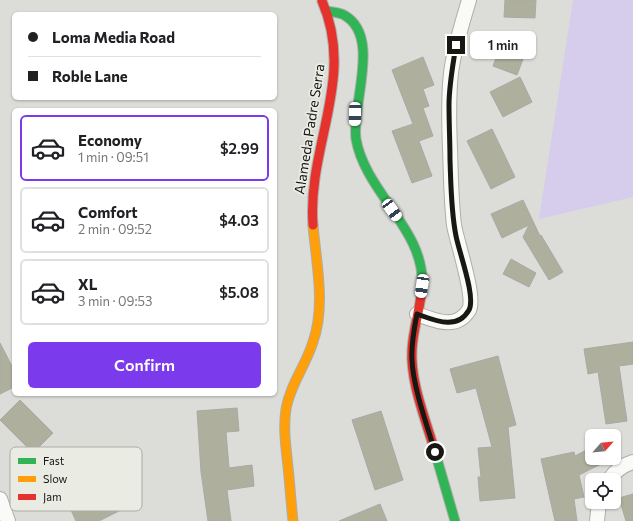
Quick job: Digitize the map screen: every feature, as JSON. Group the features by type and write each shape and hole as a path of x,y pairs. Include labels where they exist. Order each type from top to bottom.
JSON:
{"street":[{"name":"Alameda Padre Serra","path":"293,521 285,424 287,403 297,377 312,347 318,322 319,295 312,229 312,202 316,168 326,126 331,96 334,66 332,30 322,0"},
{"path":"417,314 441,322 450,323 465,314 469,310 471,304 470,292 456,237 452,206 449,105 451,73 456,45 469,0"},
{"path":"326,10 343,15 356,27 362,39 363,70 355,114 357,149 371,181 402,224 419,257 422,273 422,286 412,350 414,378 455,521"},
{"path":"614,473 623,466 633,462"},
{"path":"0,499 8,521"},
{"path":"597,521 598,509"}],"shaded area":[{"path":"573,0 633,0 633,197 539,219"}],"building":[{"path":"505,0 536,0 535,18 504,17"},
{"path":"505,34 529,43 517,75 493,66"},
{"path":"423,57 434,85 423,89 429,106 423,108 433,136 419,141 432,176 412,183 392,131 413,124 392,70"},
{"path":"520,77 532,102 503,117 490,92"},
{"path":"492,129 515,177 491,189 467,141"},
{"path":"523,200 540,236 541,235 563,272 549,280 523,237 529,225 502,238 491,214"},
{"path":"511,259 536,273 529,287 503,274"},
{"path":"633,342 633,364 619,366 627,421 606,424 598,372 588,374 584,349"},
{"path":"0,343 12,366 12,388 0,394"},
{"path":"498,356 516,425 508,427 515,498 480,501 478,477 481,477 478,448 492,447 476,388 457,393 450,369"},
{"path":"20,400 53,433 39,447 27,447 0,420"},
{"path":"237,408 239,431 226,432 229,468 252,465 254,486 227,490 231,521 208,521 201,472 197,411"},
{"path":"381,411 403,480 375,490 352,420"},
{"path":"585,451 585,465 599,465 579,475 584,497 574,499 577,521 555,521 541,459 574,452 575,456"},
{"path":"633,494 633,521 626,521 621,505 621,497"},
{"path":"380,504 387,521 339,521"},
{"path":"71,511 119,511 99,521 76,521"}],"traffic: fast":[{"path":"326,11 344,15 355,25 361,38 363,54 357,108 356,139 362,158 371,177 415,247 421,266 422,286"},
{"path":"435,452 455,521"}],"traffic: slow":[{"path":"293,521 285,438 285,416 288,400 310,350 317,328 320,298 313,225"}],"traffic: jam":[{"path":"313,225 313,196 333,85 334,58 331,30 322,1"},
{"path":"422,286 412,350 413,375 419,401 435,452"}],"route":[{"path":"435,452 414,378 412,342 417,314 441,322 450,323 465,314 469,310 471,304 470,292 456,237 451,201 449,105 451,73 456,45"}]}
